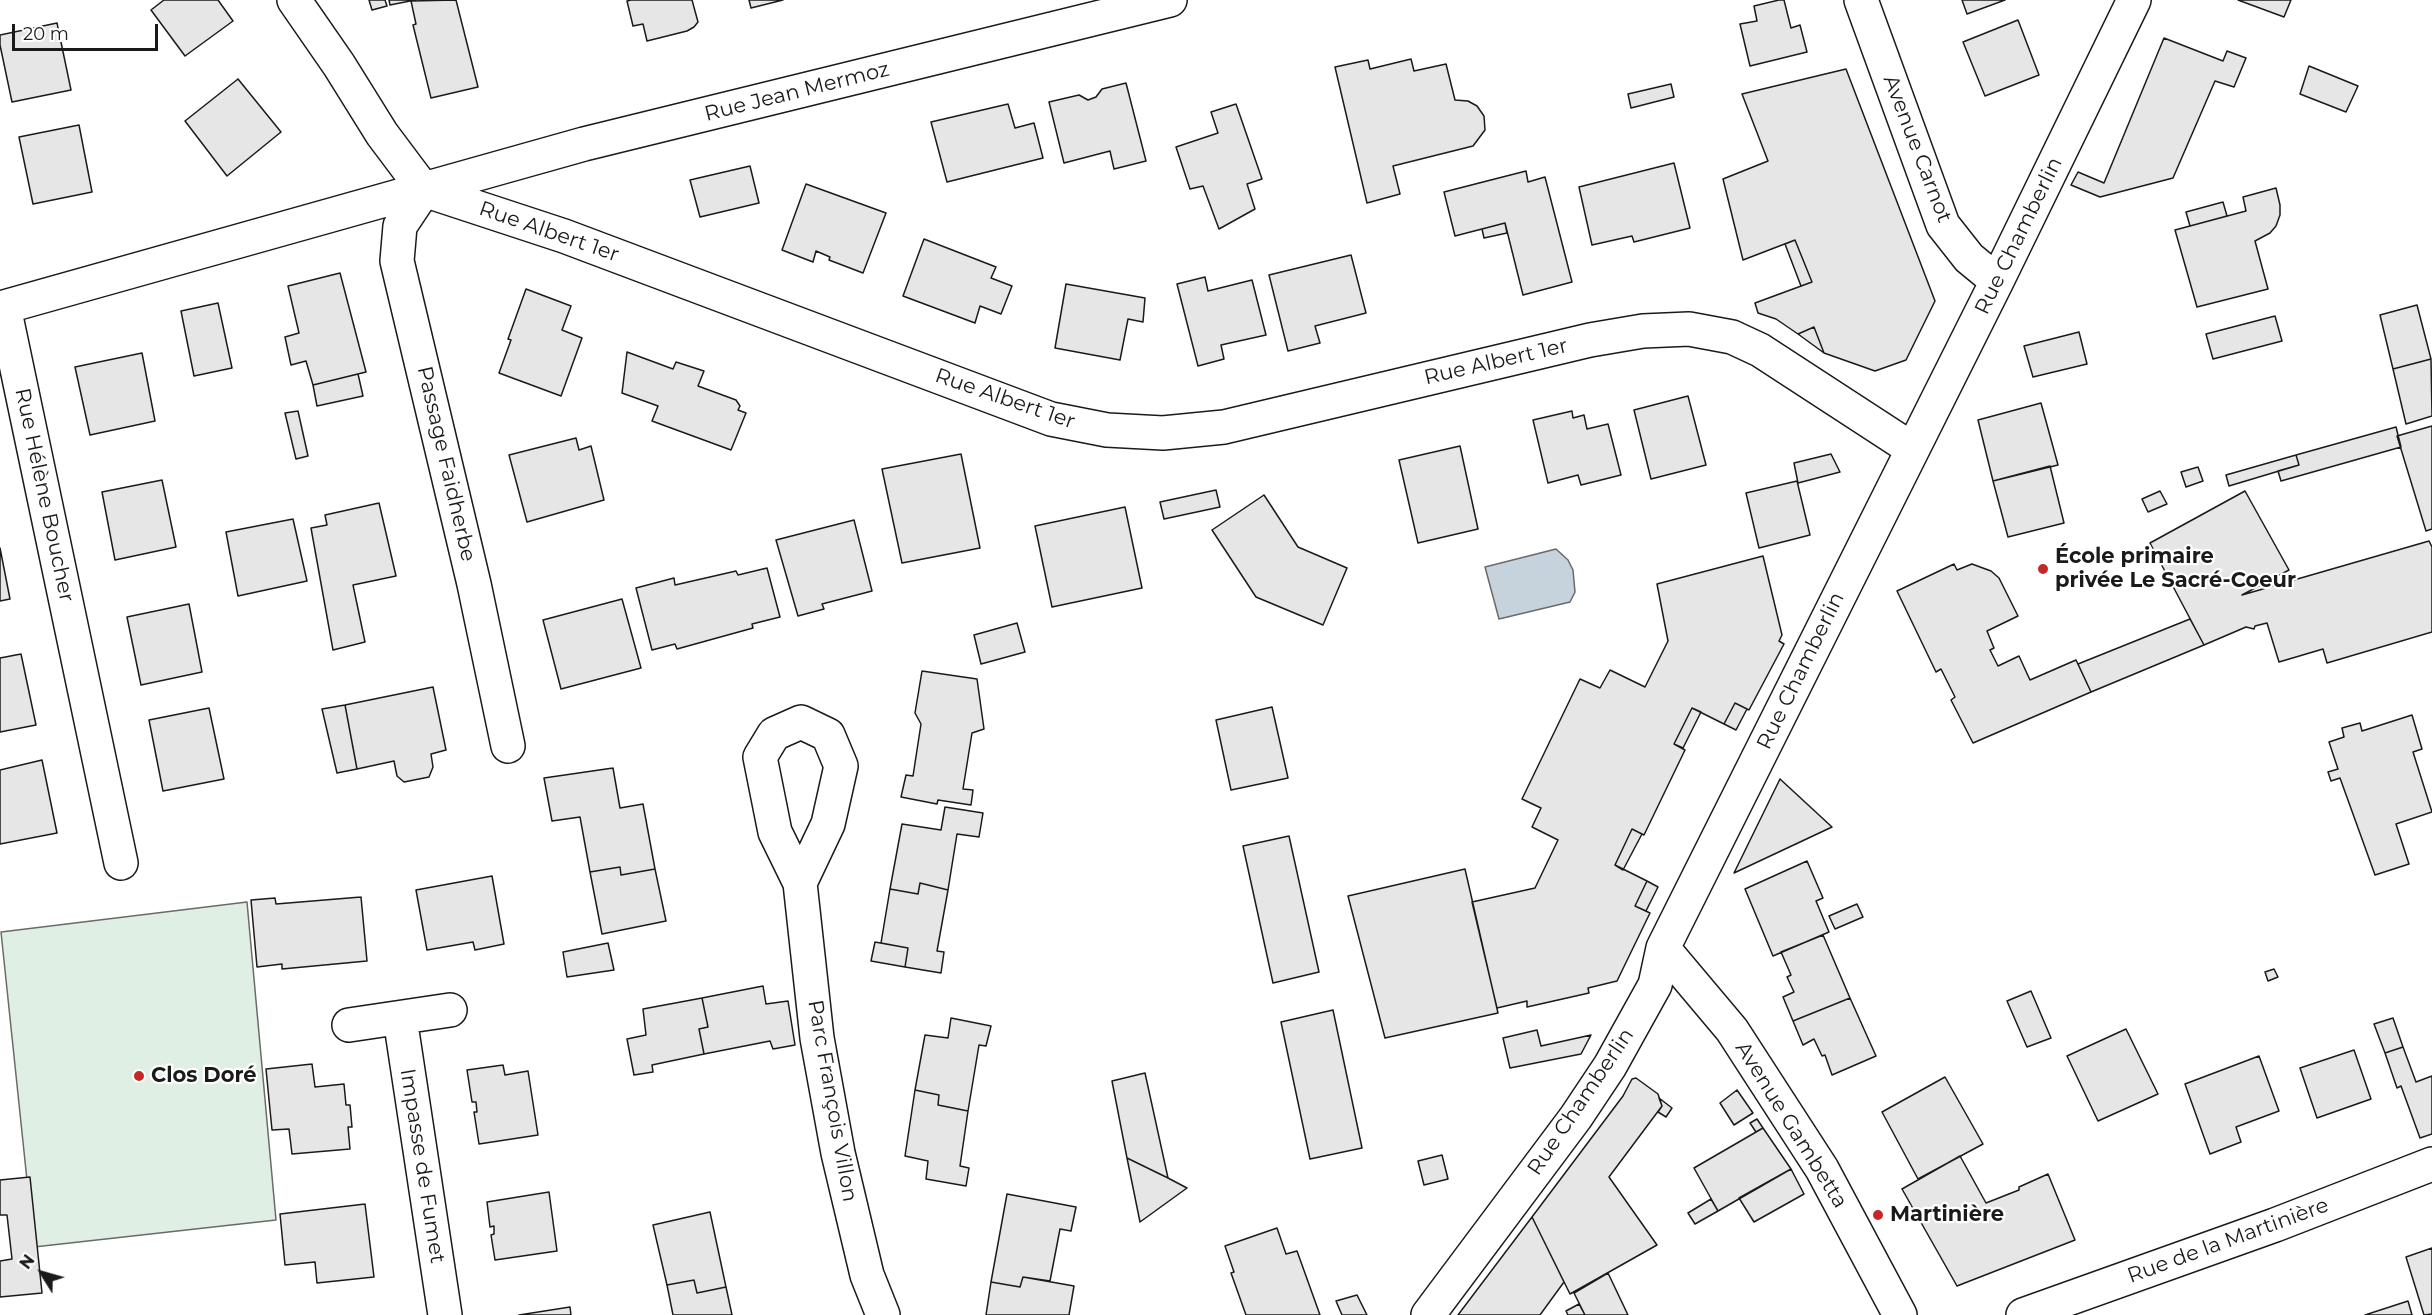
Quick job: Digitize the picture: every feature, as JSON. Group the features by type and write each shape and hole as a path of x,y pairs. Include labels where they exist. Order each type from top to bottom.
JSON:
{"street":[{"path":"294,0 339,65 382,134 424,190"},
{"name":"Rue Jean Mermoz","path":"424,190 584,144 1170,0"},
{"name":"Avenue Carnot","path":"1861,0 1943,225 1969,258 1997,281"},
{"name":"Rue Chamberlin","path":"1428,1315 1576,1118 1610,1066 1655,985 1663,948 1997,281 2134,0"},
{"name":"Rue Albert 1er","path":"424,190 564,236 1051,419 1107,430 1163,433 1224,427 1590,340 1643,331 1689,329 1732,338 1760,350 1912,449"},
{"name":"Passage Faidherbe","path":"424,190 400,226 397,261 474,584 508,746"},
{"name":"Rue Hélène Boucher","path":"121,863 4,307 424,190"},
{"name":"Parc François Villon","path":"800,883 818,1038 838,1153 867,1275 883,1315"},
{"name":"Avenue Gambetta","path":"1663,948 1732,1030 1822,1169 1900,1315"},
{"path":"349,1025 450,1010"},
{"name":"Impasse de Fumet","path":"400,1017 445,1315"},
{"name":"Rue de la Martinière","path":"2023,1315 2275,1225 2432,1164"}],"green space":[{"name":"Clos Doré","path":"247,902 276,1220 34,1247 1,932"}],"shaded area":[{"path":"1556,549 1568,560 1573,570 1575,592 1570,602 1499,619 1485,567"}],"building":[{"path":"164,0 218,0 233,21 185,56 151,10"},
{"path":"369,0 385,0 387,6 372,10"},
{"path":"389,0 415,0 390,5"},
{"path":"456,0 478,87 431,98 413,25 416,24 411,1"},
{"path":"692,0 698,22 687,31 647,41 643,24 633,26 627,1"},
{"path":"749,0 783,0 751,8"},
{"path":"1784,0 1791,28 1800,25 1807,52 1750,66 1740,24 1757,21 1754,6"},
{"path":"1962,0 2005,0 1967,14"},
{"path":"2238,0 2291,0 2284,17"},
{"path":"2018,20 2039,75 1985,96 1963,42"},
{"path":"57,23 71,90 12,102 0,35"},
{"path":"2164,38 2223,61 2227,51 2246,58 2234,87 2215,81 2173,178 2100,197 2071,185 2078,172 2104,183"},
{"path":"1411,59 1414,71 1446,64 1455,100 1468,101 1477,106 1484,116 1485,130 1473,146 1393,166 1400,194 1367,203 1335,67 1368,60 1370,69"},
{"path":"2309,66 2358,86 2346,112 2300,94"},
{"path":"1846,69 1935,301 1906,360 1875,371 1824,353 1814,327 1798,334 1776,319 1758,313 1755,303 1812,282 1795,240 1743,260 1723,179 1768,161 1742,94"},
{"path":"238,79 281,132 227,176 185,121"},
{"path":"1126,83 1146,161 1114,169 1110,151 1064,163 1049,102 1079,95 1088,100 1096,97 1102,89"},
{"path":"1671,84 1674,97 1631,108 1628,94"},
{"path":"1008,104 1015,128 1034,123 1043,158 947,182 931,122"},
{"path":"1236,104 1262,179 1247,184 1255,209 1219,229 1203,186 1190,189 1176,147 1218,133 1211,112"},
{"path":"79,125 92,192 33,204 19,137"},
{"path":"1674,163 1690,228 1634,242 1632,236 1592,245 1579,187"},
{"path":"750,166 759,203 700,217 690,180"},
{"path":"1526,171 1528,182 1545,177 1572,282 1523,295 1505,223 1455,236 1444,192"},
{"path":"806,184 886,213 863,273 829,260 830,257 816,251 813,262 782,250"},
{"path":"2276,188 2280,215 2276,226 2270,233 2255,241 2268,289 2197,307 2175,230 2246,211 2243,197"},
{"path":"2223,202 2227,216 2190,226 2186,212"},
{"path":"1505,223 1507,233 1484,238 1482,229"},
{"path":"924,239 996,267 991,278 1012,286 1001,314 980,306 975,323 903,296"},
{"path":"1795,240 1812,282 1801,286 1785,244"},
{"path":"1351,255 1366,313 1315,326 1320,343 1288,351 1269,275"},
{"path":"340,273 366,372 313,385 306,361 291,365 285,337 299,333 288,286"},
{"path":"1205,277 1208,291 1252,280 1266,335 1221,345 1224,359 1198,366 1177,284"},
{"path":"1066,284 1145,298 1143,322 1128,319 1120,360 1055,348"},
{"path":"526,289 571,306 562,330 582,338 561,396 499,373 511,340 508,339"},
{"path":"218,303 232,368 194,376 181,311"},
{"path":"2417,305 2431,359 2393,369 2380,315"},
{"path":"2275,316 2282,341 2213,359 2206,334"},
{"path":"1814,327 1824,353 1798,334"},
{"path":"2079,332 2087,364 2033,377 2024,346"},
{"path":"627,352 673,369 676,362 704,371 698,386 736,400 740,406 738,410 746,413 731,450 652,421 658,406 622,393"},
{"path":"142,353 155,421 90,435 75,367"},
{"path":"2431,359 2432,416 2406,424 2393,369"},
{"path":"358,374 363,396 317,406 313,385"},
{"path":"1688,396 1706,465 1651,479 1634,410"},
{"path":"2041,403 2058,465 1993,481 1978,420"},
{"path":"298,411 308,456 296,459 285,413"},
{"path":"1572,411 1573,418 1584,415 1587,429 1608,424 1621,475 1581,485 1578,475 1548,483 1533,420"},
{"path":"2432,426 2432,529 2426,531 2397,436"},
{"path":"2396,427 2401,447 2281,481 2278,471 2299,465 2296,455"},
{"path":"576,438 579,450 591,446 604,500 527,522 509,455"},
{"path":"1460,446 1478,529 1418,543 1399,460"},
{"path":"961,454 980,548 902,563 882,469"},
{"path":"1831,454 1840,472 1798,483 1794,463"},
{"path":"2296,455 2299,465 2229,486 2226,475"},
{"path":"2050,466 2064,523 2008,537 1993,481"},
{"path":"2198,467 2203,481 2186,487 2181,472"},
{"path":"162,480 176,547 115,560 102,492"},
{"path":"1797,481 1810,535 1759,548 1746,493"},
{"path":"1216,490 1220,507 1164,519 1160,502"},
{"path":"2160,491 2167,504 2148,512 2142,499"},
{"path":"2245,491 2289,570 2242,595 2429,541 2432,547 2432,632 2327,663 2323,649 2279,662 2267,623 2255,626 2254,629 2246,627 2204,645 2150,543"},
{"path":"1264,495 1298,547 1347,568 1323,625 1256,597 1212,530"},
{"path":"379,503 396,576 353,585 365,642 333,650 311,528 327,525 325,515"},
{"path":"1125,507 1142,588 1052,607 1035,526"},
{"path":"293,519 307,581 238,596 226,532"},
{"path":"854,520 872,591 822,604 824,609 798,616 776,540"},
{"path":"0,548 10,599 0,601"},
{"path":"1763,556 1782,635 1779,641 1784,644 1749,710 1735,703 1724,724 1692,708 1674,744 1685,750 1644,835 1632,829 1615,865 1647,881 1635,906 1650,913 1617,981 1588,988 1589,993 1527,1007 1527,1001 1497,1008 1472,902 1535,888 1558,840 1532,827 1541,808 1522,799 1580,679 1600,688 1610,670 1645,687 1668,641 1657,584"},
{"path":"1954,564 1957,570 1972,564 1991,571 1999,578 2018,616 1987,631 1994,648 1990,650 1998,666 2019,656 2030,680 2076,660 2091,692 1973,743 1951,700 1955,697 1941,669 1936,672 1897,591"},
{"path":"767,568 780,617 752,624 753,628 677,649 675,644 652,650 636,588 674,578 675,585 736,571 738,575"},
{"path":"622,599 641,668 561,689 543,620"},
{"path":"189,604 202,672 141,685 127,617"},
{"path":"2190,619 2204,645 2091,692 2078,664"},
{"path":"1017,623 1025,652 981,664 974,635"},
{"path":"21,654 36,725 0,732 0,658"},
{"path":"922,671 977,679 984,729 972,733 963,789 973,790 971,805 938,800 937,804 901,797 906,775 913,776 921,724 915,713"},
{"path":"433,687 446,750 431,754 433,767 429,777 404,782 397,776 394,761 357,769 345,705"},
{"path":"1735,703 1747,709 1736,730 1724,724"},
{"path":"345,705 357,769 337,773 322,709"},
{"path":"1272,707 1288,778 1231,790 1216,720"},
{"path":"209,708 224,779 163,791 149,720"},
{"path":"1692,708 1701,712 1683,748 1674,744"},
{"path":"2412,715 2422,749 2413,752 2432,812 2396,824 2409,864 2375,875 2340,778 2331,781 2328,772 2338,769 2329,742 2344,737 2342,728 2360,723 2362,731"},
{"path":"42,760 57,833 0,844 0,770"},
{"path":"613,768 620,808 643,804 655,869 621,875 620,867 590,872 580,817 552,821 544,778"},
{"path":"1780,779 1832,827 1734,873"},
{"path":"945,807 983,813 979,837 957,834 948,890 920,883 918,894 890,889 902,824 941,830"},
{"path":"1632,829 1642,834 1623,870 1615,865"},
{"path":"1289,836 1319,972 1273,983 1243,846"},
{"path":"1807,861 1823,898 1816,901 1829,932 1773,956 1745,889"},
{"path":"620,867 621,875 655,869 666,921 602,934 590,872"},
{"path":"1465,869 1498,1013 1385,1038 1348,896"},
{"path":"492,876 504,944 475,950 473,942 427,950 416,890"},
{"path":"1647,881 1658,887 1646,911 1635,906"},
{"path":"920,883 948,890 937,951 944,952 941,973 905,967 908,948 881,943 890,889 918,894"},
{"path":"361,897 367,961 282,969 282,964 257,967 251,900 275,898 276,904"},
{"path":"1857,904 1863,917 1835,929 1829,916"},
{"path":"1823,935 1850,998 1793,1021 1783,997 1794,992 1787,977 1791,975 1781,952"},
{"path":"875,942 908,948 905,967 871,961"},
{"path":"608,943 614,970 567,977 563,952"},
{"path":"2274,969 2278,977 2268,981 2265,972"},
{"path":"763,986 766,1004 788,1001 795,1045 773,1049 770,1041 704,1054 699,1029 708,1027 702,998"},
{"path":"2031,991 2051,1038 2027,1047 2007,1001"},
{"path":"702,998 708,1027 699,1029 704,1054 652,1065 653,1072 634,1075 627,1039 646,1035 643,1009"},
{"path":"1850,998 1876,1056 1832,1075 1825,1055 1822,1056 1814,1039 1803,1045 1793,1021"},
{"path":"1333,1010 1362,1148 1310,1159 1281,1022"},
{"path":"951,1018 991,1026 986,1046 979,1045 968,1111 938,1105 939,1095 915,1090 925,1035 948,1038"},
{"path":"2393,1018 2403,1047 2385,1053 2374,1024"},
{"path":"2126,1029 2158,1094 2098,1121 2067,1056"},
{"path":"1537,1030 1541,1046 1591,1035 1581,1054 1510,1068 1503,1038"},
{"path":"2403,1047 2416,1082 2432,1076 2432,1134 2420,1138 2401,1086 2397,1088 2385,1053"},
{"path":"2354,1050 2371,1099 2317,1118 2300,1068"},
{"path":"2259,1056 2279,1111 2236,1127 2241,1142 2210,1154 2185,1084"},
{"path":"312,1064 315,1087 344,1084 346,1105 350,1105 352,1127 348,1127 350,1149 292,1154 289,1129 272,1130 266,1069"},
{"path":"503,1065 505,1075 528,1071 538,1135 479,1144 474,1112 477,1112 476,1102 472,1102 467,1070"},
{"path":"1145,1073 1168,1178 1127,1158 1112,1081"},
{"path":"1945,1077 1983,1144 1918,1179 1882,1112"},
{"path":"1636,1078 1658,1094 1662,1106 1609,1177 1657,1245 1570,1294 1532,1217 1623,1096 1632,1079"},
{"path":"915,1090 939,1095 938,1105 968,1111 960,1166 969,1168 966,1186 926,1179 928,1161 905,1156"},
{"path":"1737,1090 1753,1113 1734,1125 1720,1103"},
{"path":"1659,1098 1672,1108 1666,1117 1658,1112 1662,1106"},
{"path":"1757,1119 1763,1128 1756,1132 1750,1123"},
{"path":"1763,1128 1791,1169 1718,1211 1694,1168"},
{"path":"1442,1155 1448,1179 1424,1185 1418,1161"},
{"path":"1960,1156 1986,1203 2019,1190 2019,1187 2048,1174 2075,1240 1957,1286 1902,1189"},
{"path":"1127,1158 1168,1178 1187,1188 1140,1222"},
{"path":"1791,1169 1804,1194 1754,1222 1739,1198"},
{"path":"30,1177 42,1293 0,1297 0,1261 12,1259 7,1215 0,1215 0,1180"},
{"path":"549,1192 557,1251 495,1260 491,1235 494,1234 494,1226 490,1227 487,1202"},
{"path":"1007,1194 1076,1207 1071,1231 1060,1229 1050,1281 1023,1277 1020,1287 991,1282"},
{"path":"1711,1199 1718,1211 1695,1224 1688,1213"},
{"path":"365,1204 374,1277 317,1283 315,1262 285,1265 280,1214"},
{"path":"710,1212 726,1287 697,1293 694,1280 667,1285 653,1225"},
{"path":"1532,1217 1564,1282 1540,1315 1458,1315"},
{"path":"1277,1228 1286,1254 1297,1251 1320,1315 1246,1315 1231,1273 1234,1272 1225,1246"},
{"path":"2432,1248 2432,1314 2424,1315 2406,1257"},
{"path":"1608,1273 1628,1315 1585,1315 1574,1293"},
{"path":"1023,1277 1074,1286 1069,1315 986,1315 991,1282 1020,1287"},
{"path":"694,1280 697,1293 726,1287 732,1315 673,1315 667,1285"},
{"path":"1357,1295 1367,1315 1342,1315 1336,1301"},
{"path":"2408,1301 2412,1315 2365,1315"},
{"path":"1579,1304 1585,1315 1568,1315 1566,1311"},
{"path":"570,1307 571,1315 519,1315"}],"place":[{"name":"École primaire privée Le Sacré-Coeur","path":"2043,569"},
{"name":"Clos Doré","path":"139,1076"},
{"name":"Martinière","path":"1878,1215"}]}
